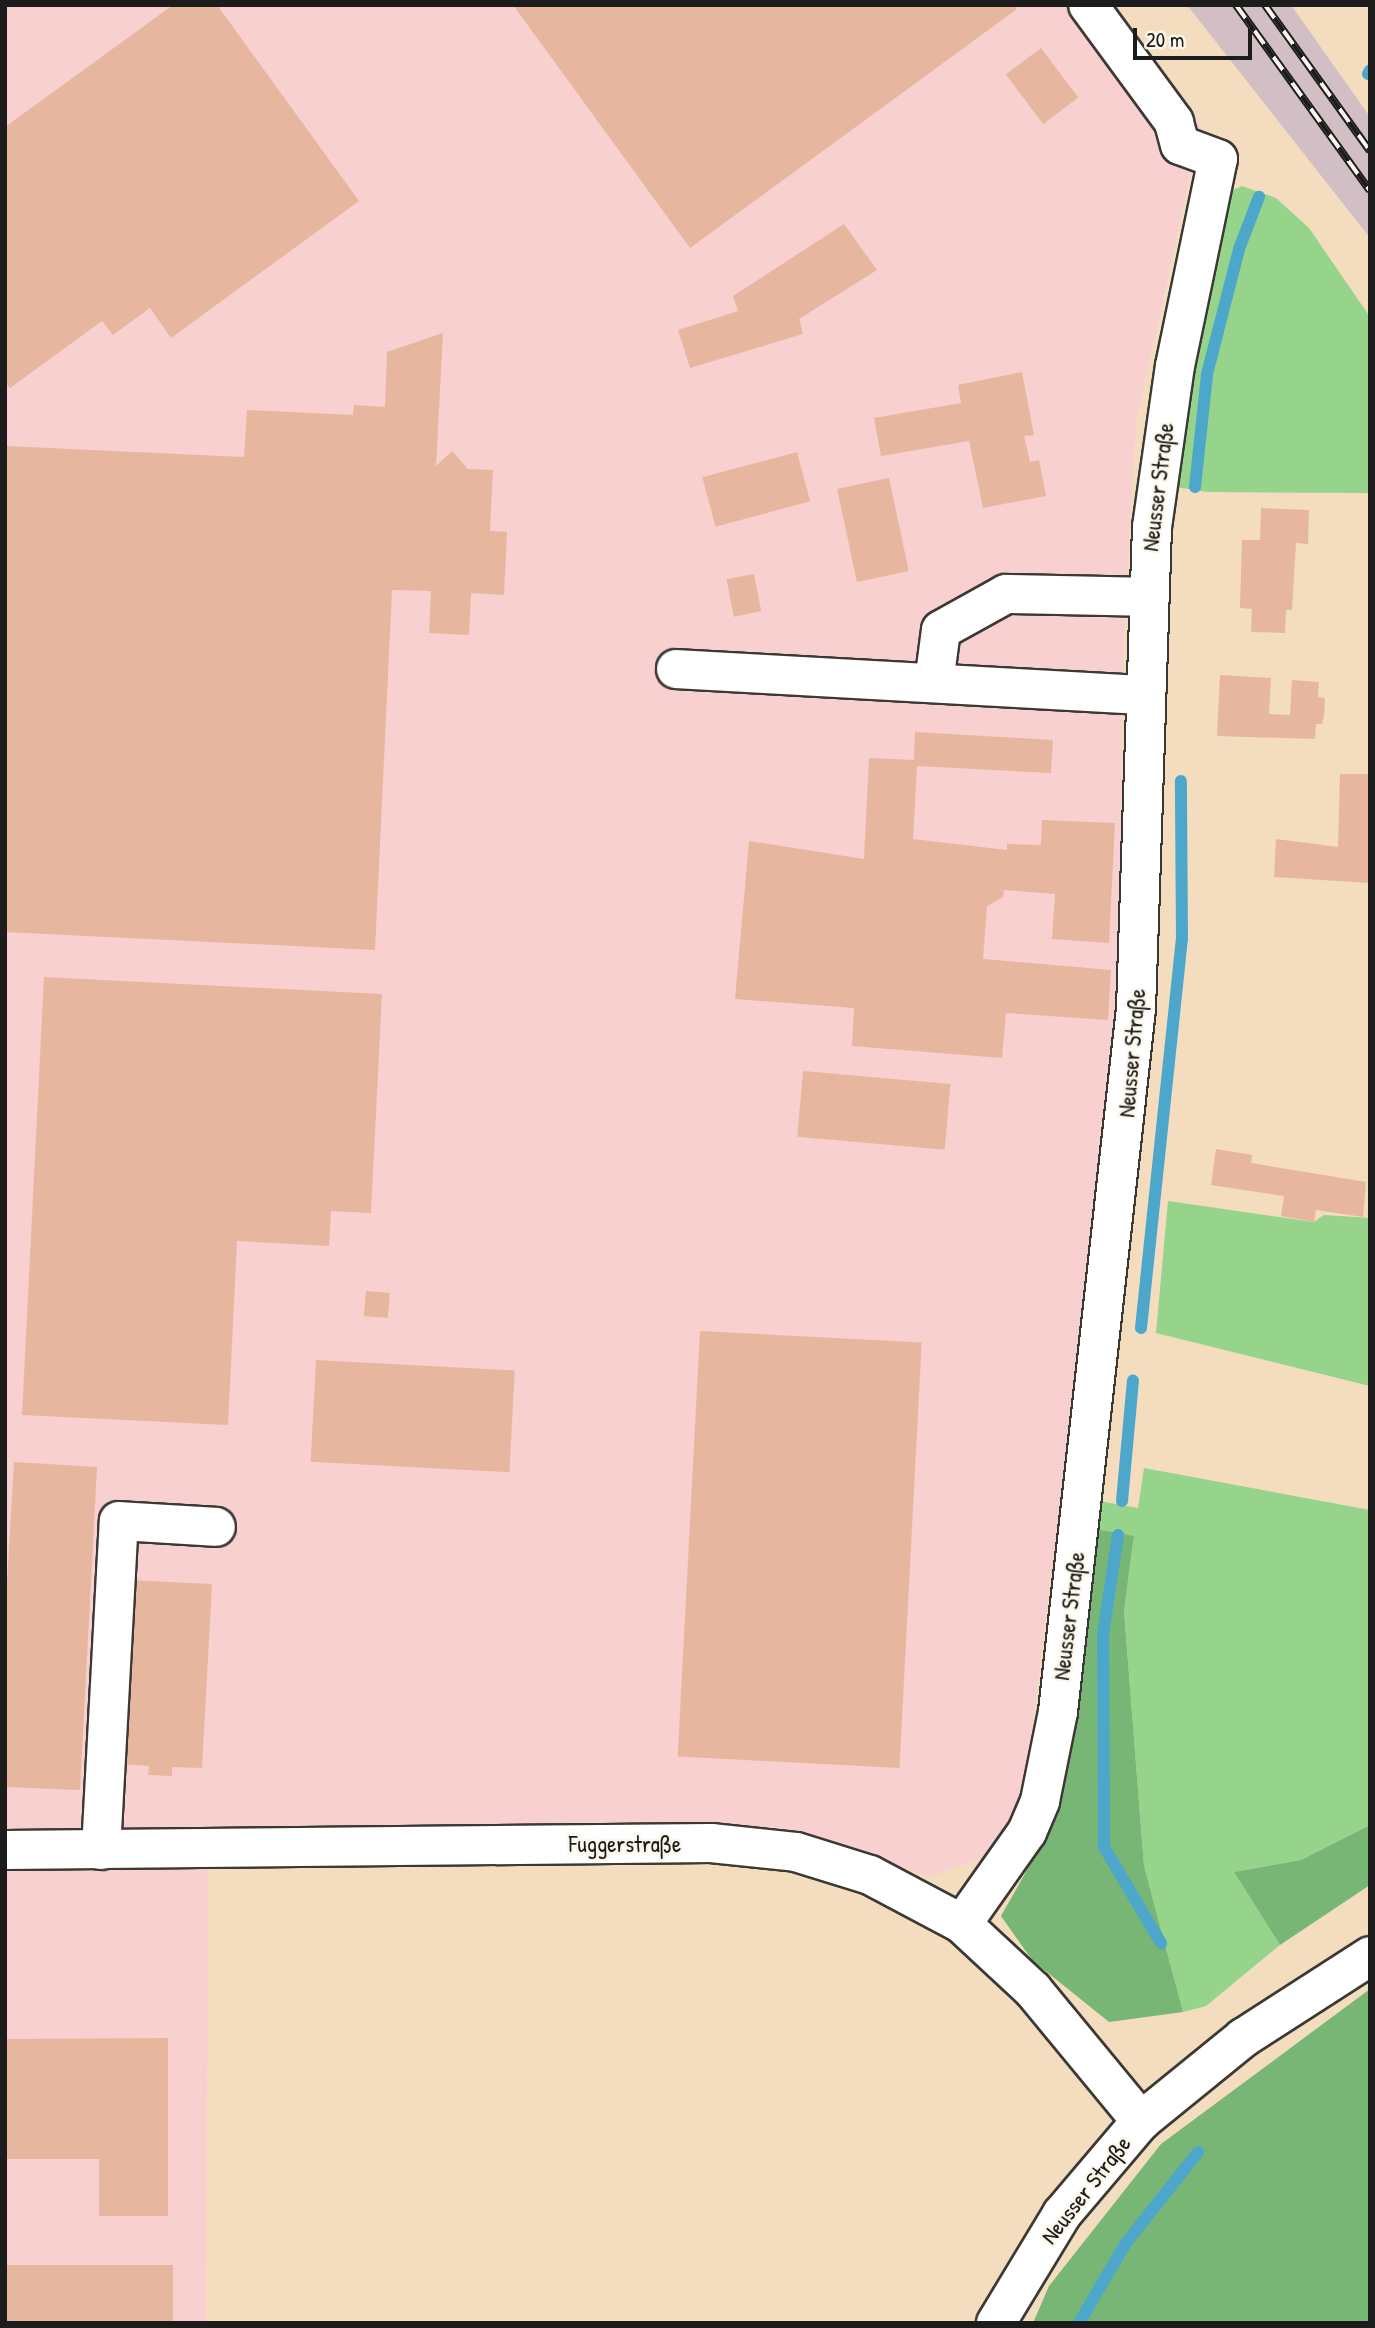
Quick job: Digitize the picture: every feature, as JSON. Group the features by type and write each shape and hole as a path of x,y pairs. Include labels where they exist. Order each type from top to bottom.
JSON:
{"street":[{"name":"Neusser Straße","path":"962,1924 1027,1832 1040,1801 1058,1712 1135,1021 1147,597 1161,447 1218,159 1180,145 1174,122 1088,5"},
{"path":"934,683 941,630 1006,594 1147,597"},
{"path":"676,669 1145,695"},
{"path":"101,1850 119,1521 216,1527"},
{"name":"Fuggerstraße","path":"5,1850 605,1843 756,1846 796,1852 870,1875 962,1924 1032,1990 1141,2121"},
{"name":"Neusser Straße","path":"996,2323 1062,2214 1141,2121 1243,2038 1370,1956"}],"shaded area":[{"path":"5,5 1116,5 1201,125 1136,423 1123,645 1121,944 1113,1092 1028,1758 1017,1807 985,1857 929,1877 836,1842 769,1827 208,1830 206,2323 5,2323"},
{"path":"1187,5 1291,5 1370,117 1370,238"}],"green space":[{"path":"1242,186 1276,198 1309,228 1370,317 1370,493 1207,492 1175,487 1188,372 1228,192"},
{"path":"1168,1201 1314,1222 1324,1215 1370,1218 1370,1386 1156,1333"},
{"path":"1144,1468 1370,1510 1370,1825 1301,1860 1234,1872 1280,1945 1206,2006 1183,2012 1144,1866 1124,1611 1134,1537 1095,1529 1099,1501 1138,1508"},
{"path":"1095,1529 1134,1536 1124,1611 1144,1866 1183,2012 1109,2022 1032,1960 1001,1916 1058,1815"},
{"path":"1370,1825 1370,1885 1280,1945 1234,1872 1301,1860"},
{"path":"1370,1989 1370,2323 1033,2323 1049,2286 1161,2144"}],"building":[{"path":"173,5 217,5 359,201 171,338 150,308 113,335 102,321 10,388 5,382 5,127"},
{"path":"513,5 1014,5 1017,9 690,248"},
{"path":"1041,48 1078,98 1043,124 1006,74"},
{"path":"844,224 877,270 799,319 803,334 690,368 678,330 738,311 733,296"},
{"path":"443,333 436,466 452,451 468,469 493,470 490,531 507,532 504,595 471,593 469,635 429,633 431,591 392,590 375,950 5,932 5,446 244,457 247,410 353,415 354,405 385,407 387,352"},
{"path":"1022,372 1034,435 1024,436 1030,462 1039,460 1046,496 983,508 969,441 881,456 874,418 961,403 958,385"},
{"path":"797,452 810,501 716,527 702,477"},
{"path":"889,478 909,571 857,582 837,489"},
{"path":"1261,508 1309,510 1308,544 1296,543 1292,610 1286,610 1285,633 1251,632 1252,609 1240,608 1242,540 1260,540"},
{"path":"754,574 761,611 734,617 727,579"},
{"path":"1220,675 1271,678 1269,714 1290,715 1292,680 1319,682 1318,697 1325,698 1324,715 1322,724 1316,724 1315,739 1217,736"},
{"path":"915,732 1053,740 1051,773 917,766 913,839 1007,850 1007,844 1041,845 1042,820 1115,823 1109,943 1052,939 1055,894 1004,890 1003,897 987,906 983,959 1111,970 1108,1020 1006,1013 1002,1058 852,1046 854,1008 735,999 749,841 864,859 869,758 914,760"},
{"path":"1340,774 1370,774 1370,883 1274,877 1276,839 1338,847"},
{"path":"44,977 382,994 371,1213 331,1211 329,1246 237,1241 228,1425 22,1415"},
{"path":"803,1071 950,1084 945,1150 797,1137"},
{"path":"1216,1149 1252,1155 1251,1163 1366,1182 1363,1217 1316,1210 1314,1222 1281,1216 1284,1196 1211,1185"},
{"path":"366,1291 390,1293 388,1318 364,1316"},
{"path":"700,1331 922,1343 899,1768 678,1756"},
{"path":"316,1360 515,1370 509,1472 311,1462"},
{"path":"14,1462 97,1467 80,1790 5,1787 5,1617"},
{"path":"128,1580 212,1584 202,1768 172,1767 172,1776 148,1775 149,1766 119,1764"},
{"path":"168,2038 168,2216 99,2216 99,2159 5,2159 5,2039"},
{"path":"5,2265 173,2265 173,2323 5,2323"}],"waterway":[{"path":"1368,74 1370,70"},
{"path":"1195,487 1207,374 1239,249 1259,197"},
{"path":"1141,1328 1182,939 1181,781"},
{"path":"1122,1501 1133,1380"},
{"path":"1118,1535 1103,1634 1104,1847 1161,1943"},
{"path":"1079,2323 1126,2243 1198,2152"}],"railway":[{"path":"1236,5 1370,191"},
{"path":"1265,5 1370,151"}]}
